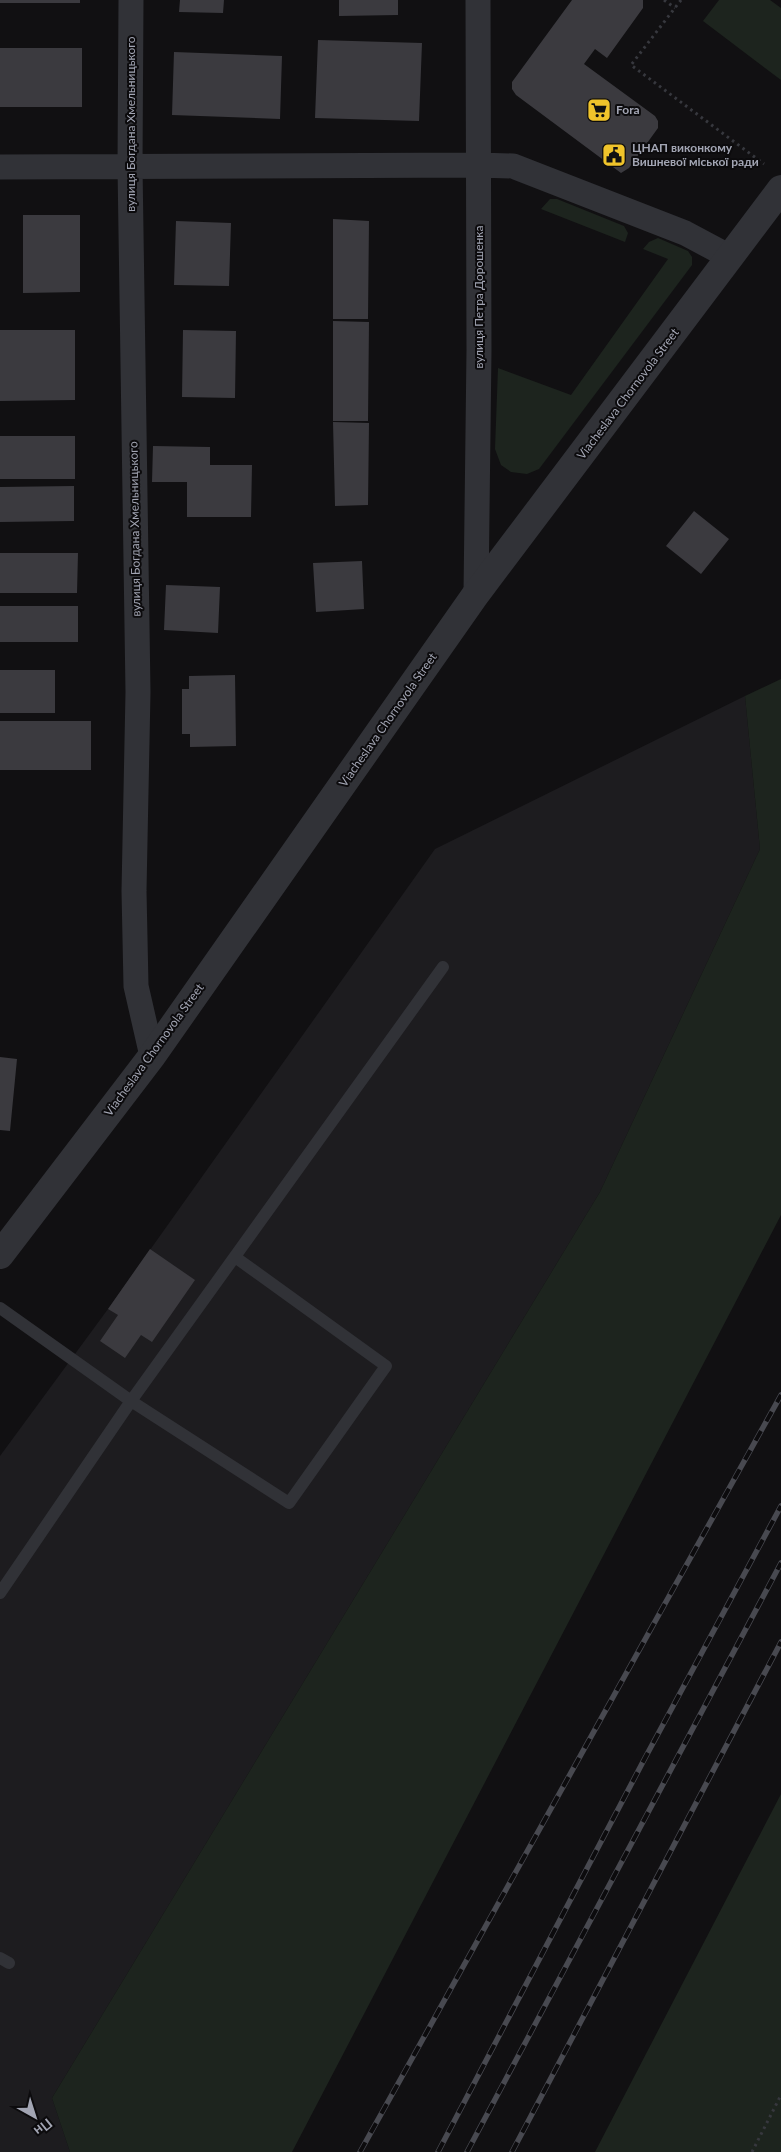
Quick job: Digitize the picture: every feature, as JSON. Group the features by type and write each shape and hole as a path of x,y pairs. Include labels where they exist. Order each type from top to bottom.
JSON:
{"street":[{"name":"вулиця Богдана Хмельницького","path":"131,0 130,166 138,692 134,891 136,986 152,1056"},
{"name":"вулиця Петра Дорошенка","path":"476,594 479,350 478,0"},
{"path":"0,167 513,166 685,233 730,257"},
{"name":"Viacheslava Chornovola Street","path":"0,1255 152,1056 476,594 730,257 776,179"}],"lane":[{"path":"0,1594 131,1401 443,967"},
{"path":"0,1308 131,1401 289,1503 386,1366 235,1257"}],"path":[{"path":"664,0 675,8"},
{"path":"681,0 631,65 776,179"},
{"path":"752,2152 781,2095"}],"shaded area":[{"path":"719,0 770,0 781,8 781,80 703,21"},
{"path":"550,199 557,199 624,226 628,233 625,242 541,209"},
{"path":"658,238 688,251 692,257 692,265 539,469 527,474 511,472 501,465 495,449 498,368 571,395 668,259 643,249 649,242"},
{"path":"781,679 781,1215 292,2152 70,2152 52,2098 600,1192 760,849 745,696"},
{"path":"745,696 760,849 600,1192 52,2098 70,2152 0,2152 0,1456 108,1309 435,849"},
{"path":"781,1794 781,2152 595,2152"}],"building":[{"path":"0,0 80,0 80,3 0,3"},
{"path":"180,0 224,0 223,13 179,12"},
{"path":"339,0 398,0 398,15 339,16"},
{"path":"572,0 643,0 643,8 607,58 595,49 584,64 655,116 658,121 658,128 629,168 621,173 516,95 512,89 512,82"},
{"path":"318,40 422,43 419,121 315,118"},
{"path":"0,48 82,48 82,107 0,107"},
{"path":"174,52 282,56 280,119 172,115"},
{"path":"23,215 80,215 80,292 23,293"},
{"path":"333,219 369,221 368,319 333,319"},
{"path":"176,221 231,223 229,286 174,285"},
{"path":"333,321 369,322 368,421 333,421"},
{"path":"0,330 75,330 75,400 0,401"},
{"path":"183,330 236,331 235,398 182,397"},
{"path":"333,422 369,423 368,505 335,506"},
{"path":"0,436 75,436 75,479 0,479"},
{"path":"153,446 210,447 210,465 252,465 251,517 187,517 187,482 152,482"},
{"path":"74,486 74,521 0,522 0,487"},
{"path":"694,511 729,539 701,574 666,546"},
{"path":"0,553 78,553 77,593 0,593"},
{"path":"362,561 364,609 316,612 313,563"},
{"path":"166,585 220,587 218,633 164,630"},
{"path":"0,606 78,606 78,642 0,642"},
{"path":"0,670 55,670 55,713 0,713"},
{"path":"235,675 236,746 190,747 190,734 182,734 182,689 189,689 189,676"},
{"path":"0,721 91,721 91,770 0,770"},
{"path":"0,1057 17,1059 10,1131 0,1130"},
{"path":"150,1249 195,1280 152,1342 141,1335 125,1358 100,1341 118,1315 108,1309"}],"railway":[{"path":"360,2152 781,1395"},
{"path":"438,2152 645,1758 781,1506"},
{"path":"467,2152 781,1563"},
{"path":"512,2152 781,1642"}],"place":[{"name":"Fora","path":"599,110"},
{"name":"ЦНАП виконкому Вишневої міської ради","path":"614,155"}]}
